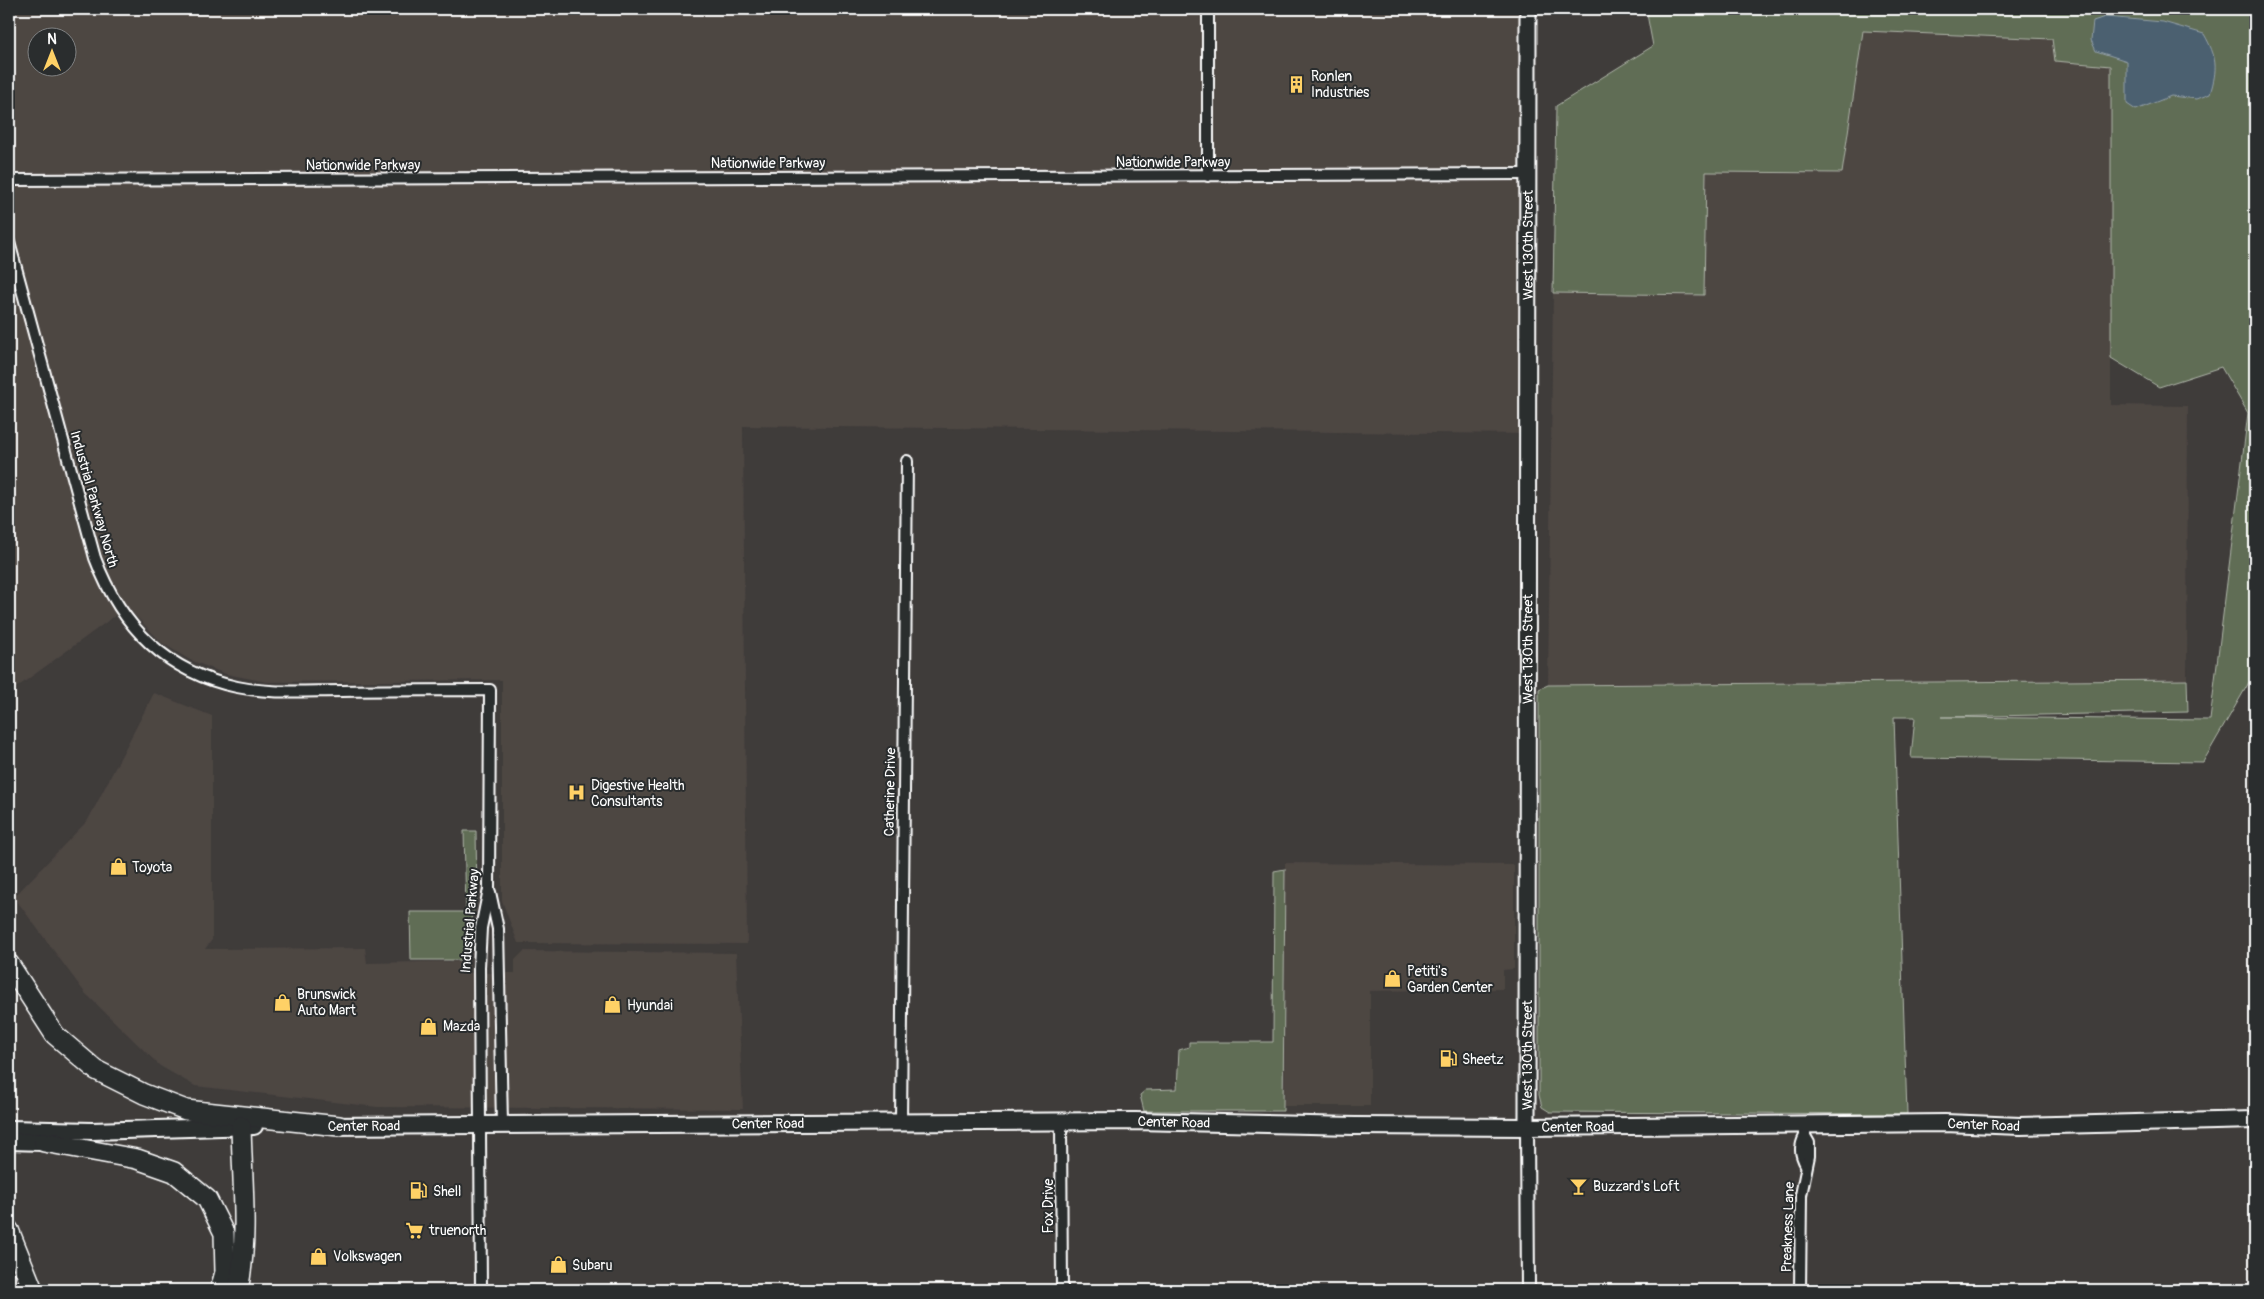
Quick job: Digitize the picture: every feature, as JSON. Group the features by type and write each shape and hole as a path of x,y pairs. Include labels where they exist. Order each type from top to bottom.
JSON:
{"highway":[{"path":"9,964 55,1035 96,1070 144,1094 186,1110 339,1126"},
{"path":"238,1290 242,1272 244,1235 241,1126"},
{"path":"44,1142 137,1159 174,1172 188,1183 207,1199 224,1233 225,1272 220,1290"},
{"path":"9,1230 32,1290"}],"main road":[{"name":"West 130th Street","path":"1527,1127 1528,9"},
{"name":"Center Road","path":"9,1129 92,1131 241,1126 1061,1122 1805,1130 1945,1123 2020,1126 2255,1120"},
{"name":"Center Road","path":"9,1141 44,1142 92,1131"}],"street":[{"path":"1208,9 1208,176"},
{"name":"Nationwide Parkway","path":"9,180 1528,174"},
{"name":"Industrial Parkway North","path":"9,242 95,558 112,597 134,629 165,655 182,666 204,678 237,687 273,691 490,690"},
{"name":"Catherine Drive","path":"901,1123 907,461"},
{"name":"Industrial Parkway","path":"482,1290 479,967 481,928 489,889 490,690"},
{"path":"489,889 498,929 502,1124"},
{"name":"Fox Drive","path":"1061,1122 1062,1290"},
{"name":"West 130th Street","path":"1527,1127 1528,1290"},
{"name":"Preakness Lane","path":"1800,1290 1801,1195 1806,1165 1801,1156 1800,1144 1805,1130"}],"shaded area":[{"path":"9,9 1527,9 1528,434 743,426 747,944 518,943 502,901 502,680 267,682 226,674 190,660 162,643 127,607 9,693"},
{"path":"1863,31 2053,39 2111,66 2111,405 2188,406 2187,680 1548,685 1553,293 1704,295 1706,171 1842,173"},
{"path":"154,693 212,716 212,940 205,949 365,948 367,963 469,961 469,973 515,973 515,960 524,951 736,953 743,1109 377,1107 195,1086 160,1066 85,993 14,897 88,820"},
{"name":"Petiti's Garden Center","path":"1285,863 1514,865 1514,969 1503,970 1503,989 1370,991 1370,1106 1284,1106"}],"green space":[{"path":"1646,9 2255,9 2255,672 2203,762 1911,758 1915,717 1894,717 1907,1114 1550,1112 1542,1107 1539,1095 1539,689 1548,685 2187,680 2188,712 1941,717 2210,720 2248,413 2221,367 2159,387 2111,358 2111,66 2055,61 2052,39 1863,31 1842,173 1706,172 1704,295 1553,293 1556,106 1653,46"},
{"path":"464,831 476,831 477,897 466,937 468,957 462,960 411,960 410,912 466,912"},
{"path":"1285,869 1283,1111 1144,1111 1140,1095 1146,1090 1177,1089 1179,1050 1189,1047 1189,1042 1273,1042 1274,871"}],"water":[{"path":"2105,17 2163,22 2204,34 2212,49 2215,63 2210,94 2197,99 2171,96 2136,110 2127,104 2127,61 2096,51 2091,40 2093,21"}],"place":[{"name":"Ronlen Industries","path":"1297,84"},
{"name":"Digestive Health Consultants","path":"577,793"},
{"name":"Toyota","path":"118,867"},
{"name":"Petiti's Garden Center","path":"1393,979"},
{"name":"Brunswick Auto Mart","path":"283,1002"},
{"name":"Hyundai","path":"613,1005"},
{"name":"Mazda","path":"429,1026"},
{"name":"Sheetz","path":"1448,1059"},
{"name":"Buzzard's Loft","path":"1579,1186"},
{"name":"Shell","path":"419,1191"},
{"name":"truenorth","path":"415,1230"},
{"name":"Volkswagen","path":"319,1256"},
{"name":"Subaru","path":"558,1265"}]}
